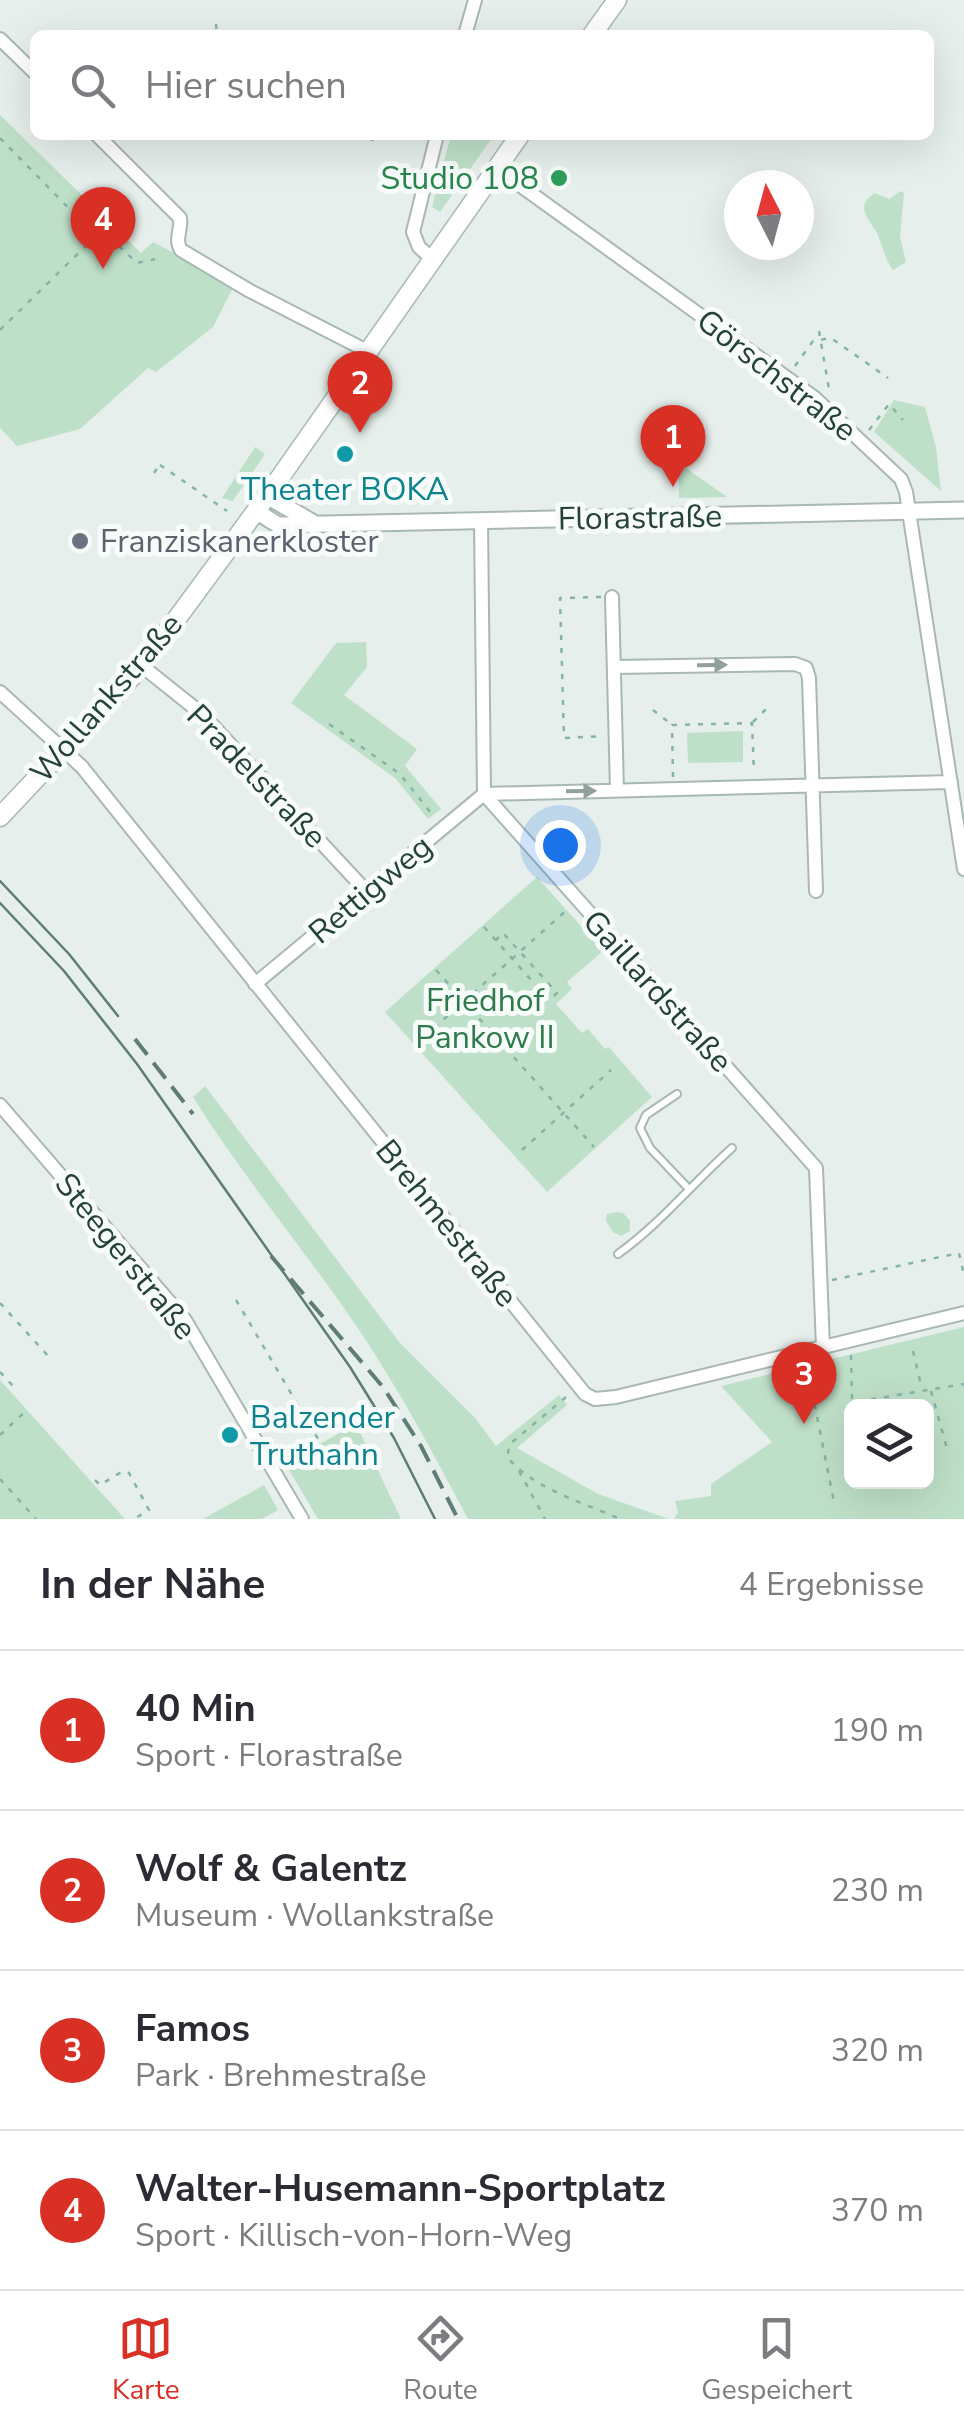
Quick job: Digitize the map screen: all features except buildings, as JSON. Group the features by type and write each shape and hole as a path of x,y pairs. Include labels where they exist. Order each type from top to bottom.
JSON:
{"main road":[{"path":"596,30 617,0"},
{"name":"Wollankstraße","path":"0,816 142,666 262,504 516,140"}],"street":[{"path":"466,30 475,0"},
{"path":"0,39 30,69"},
{"path":"102,140 180,218 177,238 181,250 369,352"},
{"path":"432,259 419,247 413,232 436,140"},
{"name":"Görschstraße","path":"496,168 815,398 901,479 964,869"},
{"name":"Florastraße","path":"262,504 278,524 964,510"},
{"path":"481,520 484,794 951,782"},
{"path":"612,597 617,790"},
{"path":"615,667 795,664 806,668 810,678 816,891"},
{"name":"Pradelstraße","path":"142,666 202,714 366,892"},
{"name":"Brehmestraße","path":"0,692 64,749 586,1394 596,1399 616,1398 964,1313"},
{"name":"Rettigweg","path":"255,984 484,794"},
{"name":"Gaillardstraße","path":"484,794 816,1168 823,1347"},
{"name":"Steegerstraße","path":"0,1105 185,1320 302,1519"}],"lane":[{"path":"677,1094 646,1114 640,1128 650,1148 688,1188"},
{"path":"618,1254 666,1216 688,1188 732,1148"}],"path":[{"path":"216,24 217,30"},
{"path":"0,138 96,236"},
{"path":"0,330 102,230 138,263 155,259"},
{"path":"820,331 829,389 825,394"},
{"path":"793,369 813,341 831,338 888,378"},
{"path":"868,431 889,404 903,420"},
{"path":"154,473 160,464 226,511"},
{"path":"612,597 560,598 564,738 616,736"},
{"path":"653,710 672,725 752,723 767,708"},
{"path":"752,723 754,787"},
{"path":"329,724 400,774 435,819"},
{"path":"672,725 673,788"},
{"path":"434,1028 569,909"},
{"path":"484,927 549,1000 557,993 504,933 496,940"},
{"path":"436,970 594,1147"},
{"path":"522,1150 611,1070"},
{"path":"831,1280 959,1253 964,1275"},
{"path":"236,1300 318,1438 281,1461"},
{"path":"0,1303 50,1358"},
{"path":"912,1351 922,1390"},
{"path":"851,1353 855,1402 964,1384"},
{"path":"806,1364 834,1502"},
{"path":"0,1372 14,1388"},
{"path":"930,1389 948,1452"},
{"path":"545,1519 508,1457 510,1444 566,1397"},
{"path":"0,1435 27,1410"},
{"path":"518,1470 540,1484 620,1519"},
{"path":"94,1480 100,1485 123,1471 129,1473 149,1510 134,1519"},
{"path":"0,1479 36,1519"}],"green space":[{"path":"0,115 141,253 153,242 235,284 213,327 156,372 148,368 80,429 17,446 0,428"},
{"path":"450,140 490,140 440,212 432,207"},
{"path":"875,193 889,199 904,193 900,237 906,262 893,270 864,207"},
{"path":"894,400 925,407 936,447 941,491 874,432"},
{"path":"255,447 265,454 233,501 222,498"},
{"path":"679,463 727,497 679,498"},
{"path":"366,642 367,667 344,695 417,749 405,766 441,809 428,819 396,779 291,703 336,643"},
{"path":"743,731 743,762 688,763 687,733"},
{"name":"Friedhof Pankow II","path":"537,877 603,951 567,982 572,989 556,1004 582,1033 588,1029 605,1049 609,1047 652,1097 547,1192 385,1012"},
{"path":"205,1086 400,1343 475,1418 496,1446 559,1395 567,1405 517,1448 598,1494 669,1519 468,1519 372,1350 193,1097"},
{"path":"617,1212 630,1221 630,1231 621,1236 606,1221 607,1214"},
{"path":"964,1327 964,1519 674,1519 678,1512 675,1501 711,1496 711,1484 772,1442 721,1386"},
{"path":"0,1380 125,1519 0,1519"},
{"path":"356,1424 401,1519 318,1519 285,1463"},
{"path":"264,1485 278,1510 262,1519 203,1519"}],"tram line":[{"path":"0,881 69,954 118,1016"},
{"path":"0,903 64,971 137,1064 350,1367 394,1438 435,1519"}],"railway":[{"path":"135,1039 193,1114"},
{"path":"271,1256 383,1387 421,1446 458,1519"}],"place":[{"name":"Studio 108","path":"559,178"},
{"name":"Walter-Husemann-Sportplatz","path":"103,269"},
{"name":"Wolf & Galentz","path":"360,433"},
{"name":"Theater BOKA","path":"345,454"},
{"name":"40 Min","path":"673,487"},
{"name":"Franziskanerkloster","path":"80,541"},
{"name":"Famos","path":"804,1424"},
{"name":"Balzender Truthahn","path":"230,1435"}]}
